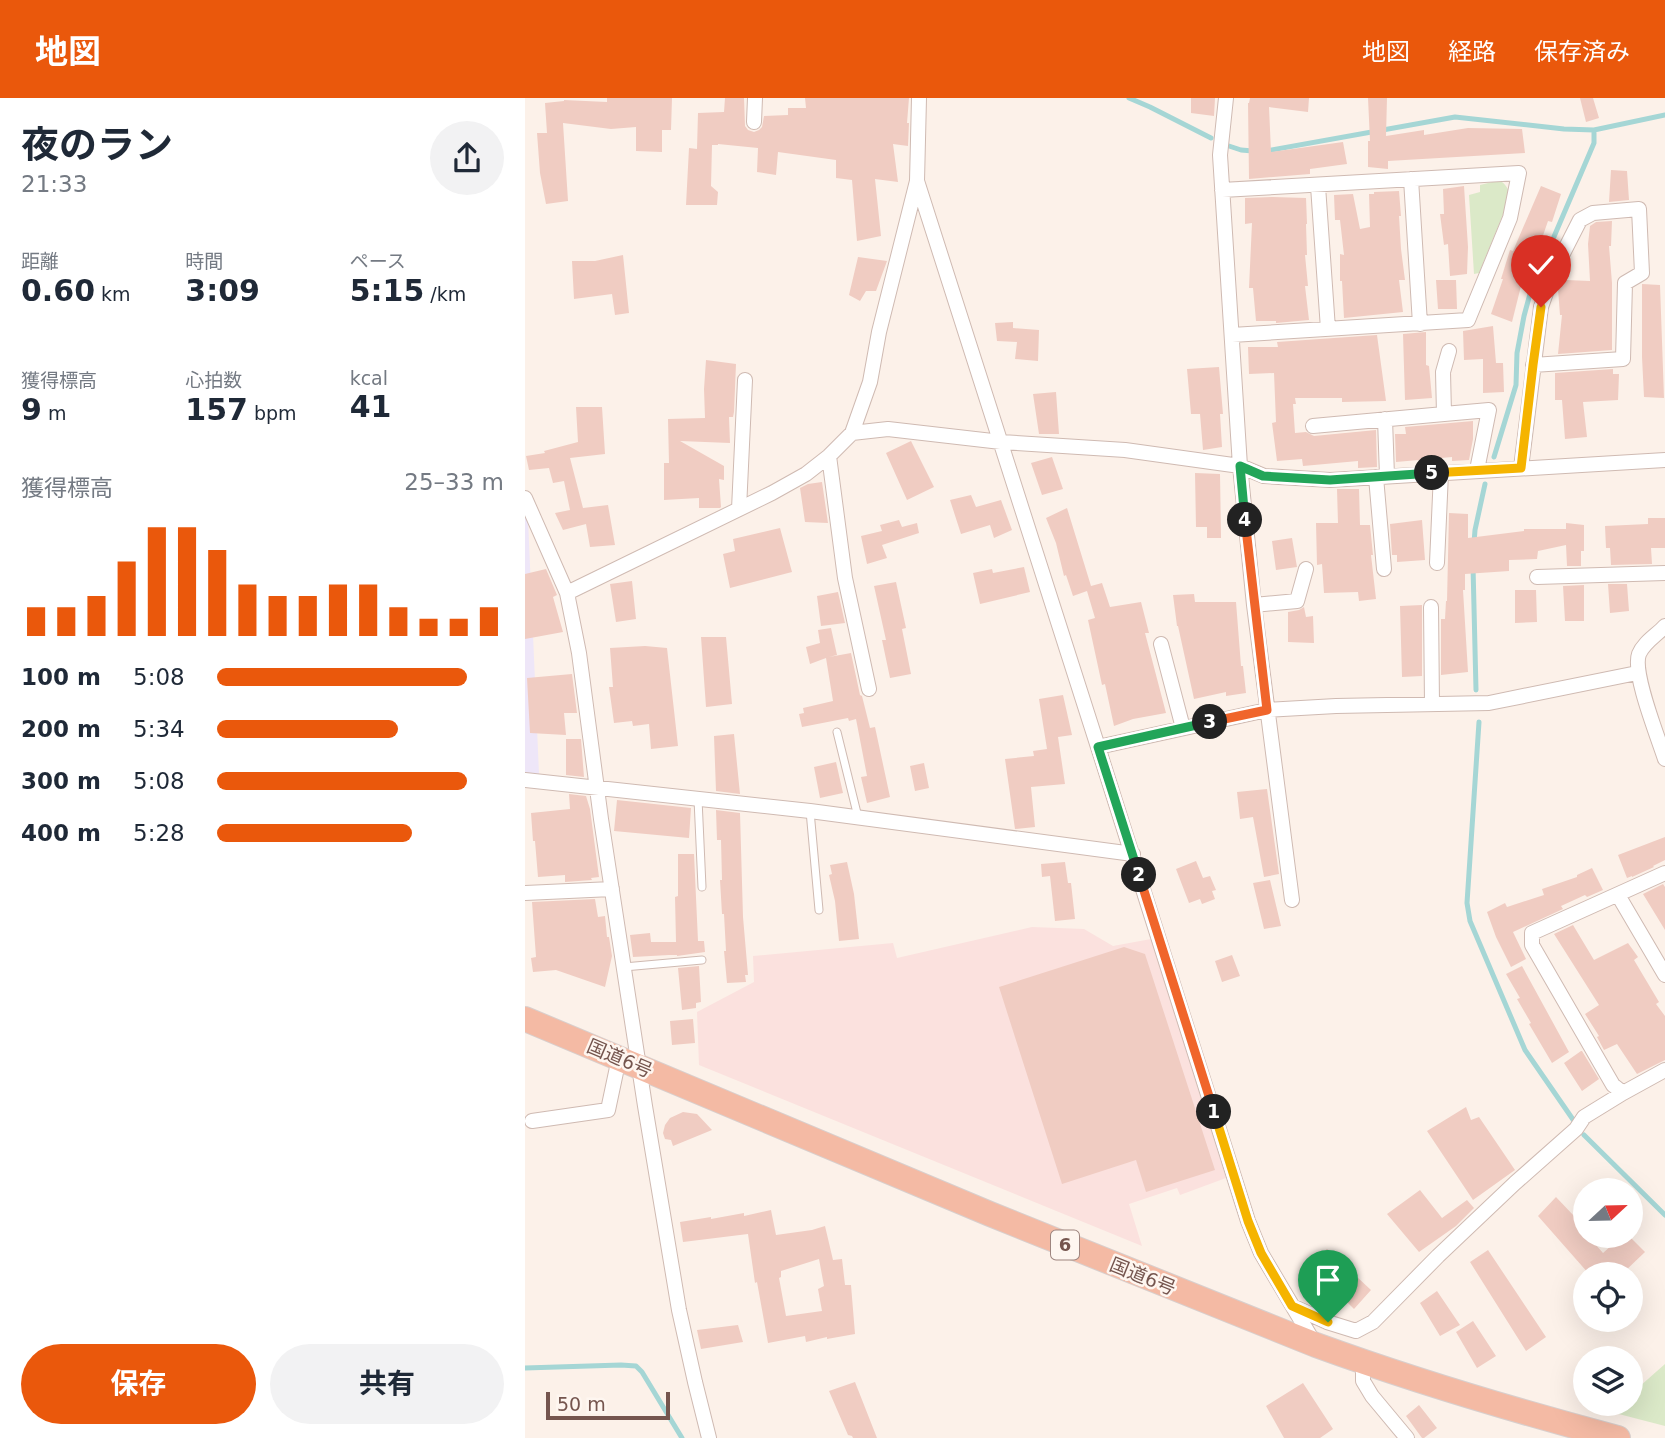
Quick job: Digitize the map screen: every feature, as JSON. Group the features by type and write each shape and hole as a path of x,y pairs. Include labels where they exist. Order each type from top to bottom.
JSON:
{"highway":[{"name":"国道6号","path":"525,1019 990,1214 1316,1345 1363,1363 1618,1438"}],"street":[{"path":"754,122 755,98"},
{"path":"567,593 806,474 852,433 870,382 882,320 917,181 919,98"},
{"path":"1226,98 1220,155 1240,466 1254,605 1292,900"},
{"path":"1222,190 1519,173 1510,218 1468,320 1232,335"},
{"path":"1411,179 1420,324"},
{"path":"917,181 1248,1221 1261,1253 1316,1345"},
{"path":"1318,186 1328,330"},
{"path":"1521,468 1533,365 1541,307 1553,273 1580,220 1593,213 1639,209 1642,273 1625,283 1623,359 1533,365"},
{"path":"1444,414 1443,372 1449,351"},
{"path":"739,509 745,380"},
{"path":"1313,425 1489,410 1477,470"},
{"path":"1384,569 1382,477 1385,419"},
{"path":"852,433 888,429 1001,442 1125,450 1240,466 1263,476 1330,480 1665,460"},
{"path":"829,456 845,578 869,689"},
{"path":"1437,563 1441,472"},
{"path":"525,498 567,593 579,653 596,788 624,967 629,1062 679,1310 709,1438"},
{"path":"1254,605 1297,601 1306,569"},
{"path":"1537,577 1665,573"},
{"path":"1431,607 1432,704"},
{"path":"1665,626 1649,640 1639,654 1637,673 1665,759"},
{"path":"1161,644 1183,728"},
{"path":"1098,747 1267,710 1489,703 1637,673"},
{"path":"525,780 810,811 1133,854"},
{"path":"1623,1093 1613,1085 1532,945 1532,933 1665,873"},
{"path":"526,892 612,889"},
{"path":"1618,895 1665,975"},
{"path":"532,1121 608,1110 629,1062"},
{"path":"1292,1306 1356,1331 1373,1322 1438,1256 1576,1129 1584,1117 1665,1070"},
{"path":"1363,1363 1363,1381 1407,1438"}],"lane":[{"path":"838,732 857,817"},
{"path":"698,799 702,887"},
{"path":"810,811 819,910"},
{"path":"624,967 702,960"}],"shaded area":[{"path":"525,513 528,519 539,774 525,773"},
{"path":"1032,927 1084,929 1113,946 1151,939 1226,1178 1180,1195 1177,1188 1129,1204 1142,1246 699,1065 697,1012 754,982 753,956 893,943 897,958"}],"green space":[{"path":"1500,180 1508,189 1509,200 1479,273 1474,274 1469,195 1480,192 1480,185"},
{"path":"1665,1364 1665,1426 1626,1416 1643,1416 1643,1383"}],"building":[{"path":"607,98 672,98 671,130 662,130 662,152 636,151 636,127 611,129 563,123 568,201 546,204 537,133 547,133 545,103 564,100 607,102"},
{"path":"725,98 744,98 745,126 754,132 762,127 764,116 788,115 788,108 806,108 805,98 909,98 908,146 893,144 898,182 875,179 881,236 857,241 852,180 836,178 836,160 778,152 776,175 757,172 758,148 712,145 711,186 718,192 717,205 686,205 689,148 697,149 698,113 724,112"},
{"path":"1191,98 1215,98 1214,116 1191,113"},
{"path":"1250,98 1309,98 1308,112 1269,107 1271,152 1343,142 1347,164 1310,169 1310,174 1249,179"},
{"path":"1368,98 1387,98 1386,136 1424,130 1424,135 1468,128 1522,129 1525,153 1388,161 1388,169 1368,167"},
{"path":"1580,98 1593,98 1599,118 1586,122"},
{"path":"1611,170 1627,171 1629,200 1609,202"},
{"path":"1464,186 1467,274 1450,276 1448,244 1444,245 1440,214 1444,214 1443,189"},
{"path":"1541,186 1561,194 1552,222 1548,221 1538,250 1533,248 1512,322 1491,314 1510,250 1513,251"},
{"path":"1399,191 1405,280 1399,280 1403,312 1344,318 1340,254 1344,255 1340,220 1335,220 1334,195 1353,194 1360,229 1370,227 1369,194"},
{"path":"1245,198 1306,198 1305,255 1308,286 1305,286 1309,320 1276,323 1256,321 1253,288 1249,288 1252,223 1245,224"},
{"path":"1612,221 1609,246 1612,350 1558,354 1562,315 1558,289 1566,280 1590,281 1590,226 1596,222"},
{"path":"623,255 629,313 615,315 612,294 574,299 572,261 595,261"},
{"path":"858,257 887,261 876,291 866,291 860,301 849,295"},
{"path":"1436,280 1456,280 1457,309 1438,309"},
{"path":"1642,284 1660,285 1664,398 1644,397"},
{"path":"1013,322 1013,328 1039,330 1038,361 1015,359 1017,342 997,341 995,323"},
{"path":"1493,326 1496,363 1503,363 1504,392 1483,393 1483,359 1464,360 1463,331"},
{"path":"1426,332 1426,365 1429,366 1432,398 1405,400 1403,334"},
{"path":"1377,335 1386,401 1342,402 1342,398 1295,398 1296,404 1293,404 1295,433 1306,432 1314,436 1376,430 1377,467 1358,468 1358,461 1303,466 1302,459 1277,461 1272,423 1276,422 1274,373 1249,374 1248,347 1278,347 1277,342"},
{"path":"706,360 736,364 734,412 733,417 729,417 730,443 680,441 724,466 724,480 719,479 720,508 699,508 699,498 664,500 664,463 669,463 668,419 705,418"},
{"path":"1219,367 1223,414 1220,414 1222,447 1203,450 1200,414 1191,414 1187,369"},
{"path":"1613,369 1613,374 1619,374 1618,400 1583,402 1587,437 1565,439 1562,400 1555,400 1555,373"},
{"path":"1056,392 1059,434 1039,434 1033,394"},
{"path":"576,407 602,407 605,454 570,458 583,508 608,505 615,545 590,547 586,524 563,530 555,513 570,510 564,481 553,483 549,468 529,470 526,456 578,442"},
{"path":"1473,421 1469,460 1452,461 1452,457 1396,462 1395,434 1406,434 1405,427"},
{"path":"911,441 934,487 907,500 886,453"},
{"path":"1052,457 1063,489 1042,495 1031,463"},
{"path":"1195,473 1220,474 1221,538 1207,538 1207,527 1196,527"},
{"path":"822,482 828,523 805,522 800,488"},
{"path":"1337,489 1359,489 1360,525 1370,525 1376,599 1359,601 1358,592 1324,593 1322,564 1317,565 1316,523 1338,523"},
{"path":"971,495 976,507 1001,500 1012,530 994,538 990,525 961,534 950,500"},
{"path":"1067,508 1091,586 1102,583 1110,607 1141,602 1149,633 1145,633 1166,713 1133,719 1114,726 1088,620 1095,618 1087,591 1073,596 1046,518"},
{"path":"1449,513 1468,514 1468,538 1524,529 1566,529 1566,523 1584,525 1584,551 1581,551 1581,566 1567,566 1566,545 1538,551 1537,559 1509,560 1509,571 1465,574 1463,590 1468,672 1441,675 1441,619 1445,619 1447,601"},
{"path":"1648,518 1665,518 1665,548 1651,548 1652,564 1611,565 1610,548 1606,548 1605,526 1648,524"},
{"path":"899,520 902,527 917,523 919,533 882,545 887,558 867,564 861,536 882,531 880,525"},
{"path":"1422,520 1425,560 1397,562 1397,555 1392,555 1390,524"},
{"path":"780,528 792,572 730,588 723,554 735,551 733,539"},
{"path":"1292,538 1297,567 1276,570 1272,541"},
{"path":"1024,567 1030,592 980,604 973,573 992,569 993,573"},
{"path":"546,569 557,595 553,597 563,632 525,639 525,574"},
{"path":"632,581 636,619 616,622 610,584"},
{"path":"896,582 906,628 902,629 911,674 890,678 882,640 886,640 874,586"},
{"path":"1608,584 1627,584 1629,611 1610,613"},
{"path":"1584,585 1584,621 1565,621 1563,586"},
{"path":"1515,590 1536,590 1537,622 1515,623"},
{"path":"838,592 845,623 821,626 817,596"},
{"path":"1194,594 1195,602 1236,602 1246,693 1226,696 1226,692 1194,699 1177,626 1173,595"},
{"path":"1422,605 1422,676 1402,677 1400,606"},
{"path":"1304,607 1306,617 1313,616 1314,643 1288,642 1288,612"},
{"path":"831,628 837,655 829,657 851,653 870,728 875,727 890,797 867,803 861,777 867,776 856,719 849,721 848,718 802,727 799,714 804,713 803,708 833,701 826,658 810,664 806,647 820,643 818,630"},
{"path":"701,637 726,637 732,704 706,707"},
{"path":"610,648 667,648 678,746 651,749 649,724 633,726 632,721 614,723 609,687 613,687"},
{"path":"572,674 577,713 564,713 566,735 530,733 527,678"},
{"path":"1063,695 1072,735 1058,737 1065,784 1031,787 1035,827 1015,829 1005,759 1034,756 1033,751 1047,749 1039,699"},
{"path":"734,734 740,794 716,791 714,736"},
{"path":"566,739 581,739 584,777 566,775"},
{"path":"836,762 843,793 820,798 814,767"},
{"path":"924,763 929,788 915,791 910,766"},
{"path":"1267,789 1279,874 1264,877 1253,817 1240,819 1237,792"},
{"path":"569,794 586,796 590,809 599,877 591,878 592,880 565,882 565,875 538,877 531,813 570,809"},
{"path":"617,800 691,808 689,838 614,831"},
{"path":"716,810 740,813 743,917 748,975 745,975 746,982 727,983 720,880 721,840 717,840"},
{"path":"1665,837 1665,860 1627,878 1618,855"},
{"path":"678,854 694,854 698,941 704,941 705,952 633,957 630,935 650,933 651,942 676,942"},
{"path":"1196,861 1203,878 1210,876 1216,890 1212,891 1215,899 1202,904 1200,899 1189,903 1176,869"},
{"path":"847,862 859,939 839,941 829,875 832,874 830,865"},
{"path":"1065,862 1068,883 1071,883 1075,919 1055,921 1050,876 1042,877 1041,864"},
{"path":"1592,868 1603,890 1561,906 1563,909 1513,932 1526,959 1511,967 1487,912 1505,903 1507,907 1544,895 1542,889 1577,877"},
{"path":"1270,880 1281,926 1264,929 1253,883"},
{"path":"1663,884 1665,887 1665,930 1643,894"},
{"path":"595,899 598,917 605,916 612,956 605,987 556,970 533,972 531,958 536,957 532,902"},
{"path":"1573,925 1594,960 1628,943 1638,957 1634,960 1665,1016 1665,1060 1637,1074 1617,1044 1604,1050 1597,1037 1599,1036 1585,1014 1599,1005 1554,934"},
{"path":"1124,947 1145,954 1215,1170 1146,1192 1136,1160 1062,1184 999,987"},
{"path":"1232,955 1240,976 1222,982 1215,961"},
{"path":"699,966 701,1002 696,1003 696,1008 682,1010 678,968"},
{"path":"1522,966 1569,1052 1552,1063 1529,1024 1531,1023 1517,999 1520,998 1506,974"},
{"path":"693,1019 695,1043 672,1045 670,1021"},
{"path":"1581,1051 1599,1079 1582,1091 1564,1063"},
{"path":"1466,1107 1471,1120 1479,1117 1515,1170 1473,1200 1427,1131"},
{"path":"683,1112 697,1114 712,1130 673,1146 671,1140 665,1139 665,1125 670,1118"},
{"path":"1420,1190 1442,1218 1467,1200 1474,1208 1456,1226 1419,1252 1387,1214"},
{"path":"1556,1197 1573,1215 1573,1248 1599,1248 1603,1253 1609,1248 1641,1248 1645,1252 1635,1262 1578,1262 1538,1216"},
{"path":"771,1210 776,1235 825,1226 833,1260 842,1259 845,1285 851,1285 855,1334 806,1342 805,1336 768,1343 748,1234 683,1242 680,1222 744,1213 744,1216","holes":["819,1259 824,1286 818,1289 822,1311 786,1316 779,1278 781,1271"]},
{"path":"1327,1249 1371,1290 1354,1309 1310,1265"},
{"path":"1488,1250 1546,1337 1526,1351 1470,1262"},
{"path":"1437,1291 1460,1325 1440,1336 1420,1303"},
{"path":"1473,1321 1496,1356 1477,1368 1456,1332"},
{"path":"738,1325 743,1342 701,1349 697,1330"},
{"path":"855,1382 877,1438 853,1438 848,1435 829,1391"},
{"path":"1303,1383 1333,1429 1320,1438 1284,1438 1266,1406"},
{"path":"1419,1405 1437,1428 1424,1438 1406,1416"}],"waterway":[{"path":"1129,98 1211,138"},
{"path":"1594,130 1665,115"},
{"path":"1266,151 1455,117 1594,130 1594,143 1534,279 1517,353 1516,385 1494,457"},
{"path":"1229,146 1253,151"},
{"path":"1474,543 1485,484"},
{"path":"1473,566 1476,690"},
{"path":"1479,722 1467,903 1470,921 1525,1050 1574,1121"},
{"path":"1584,1135 1665,1215"},
{"path":"525,1368 636,1366 682,1438"}],"route":[{"path":"1328,1322 1292,1306 1261,1253 1248,1221 1098,747 1267,710 1240,466 1263,476 1330,480 1521,468 1541,307"}]}
